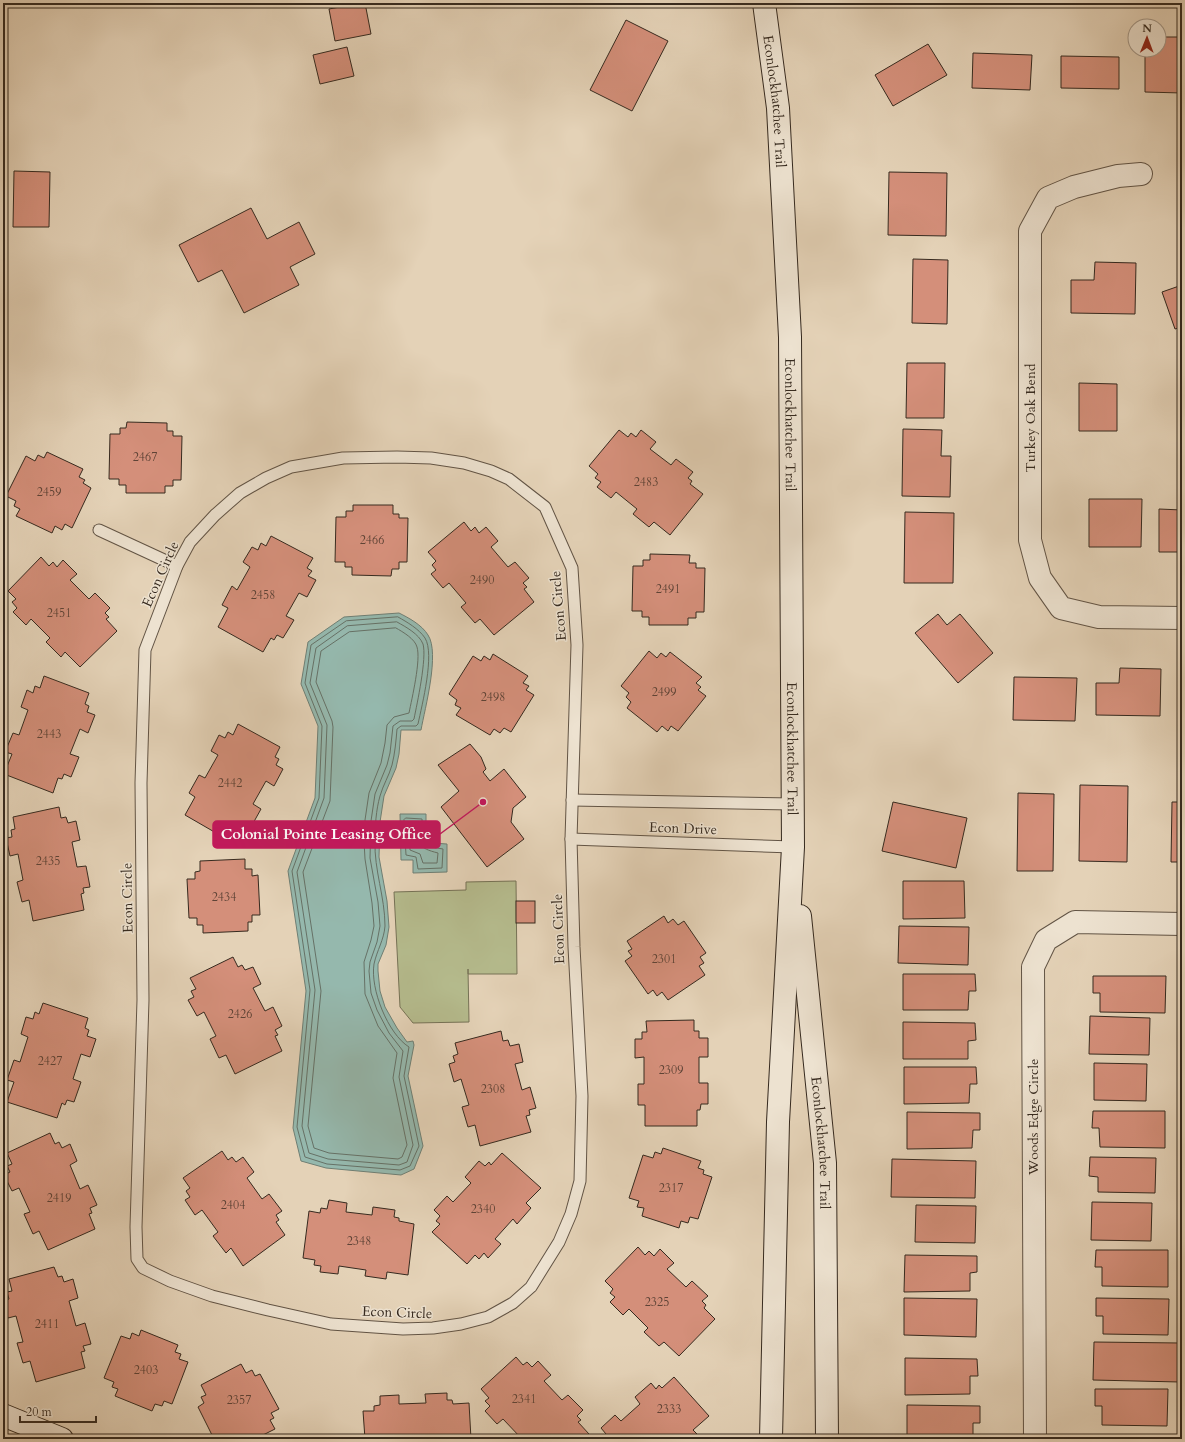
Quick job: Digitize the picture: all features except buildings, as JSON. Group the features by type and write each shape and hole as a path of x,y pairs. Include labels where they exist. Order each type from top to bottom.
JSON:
{"street":[{"name":"Econlockhatchee Trail","path":"764,3 778,108 790,337 793,804 793,848 778,1122 771,1439"},
{"name":"Turkey Oak Bend","path":"1140,174 1118,176 1074,186 1048,198 1030,231 1030,540 1040,578 1061,608 1099,617 1182,618"},
{"name":"Econlockhatchee Trail","path":"793,848 826,1163 827,1439"},
{"name":"Woods Edge Circle","path":"1035,1439 1033,967 1046,940 1074,922 1182,924"},
{"path":"4,1420 62,1439"}],"lane":[{"name":"Econ Circle","path":"343,458 431,458 464,463 491,471 509,479 545,508 572,568 577,645 572,800 571,839 574,947 582,1096 580,1181 571,1214 559,1242 531,1287 513,1303 488,1317 461,1324 434,1328 403,1329 331,1324 268,1310 212,1296 170,1281 143,1268 137,1259 136,1227 143,1000 141,783 144,650 177,566 190,542 240,493 266,478 291,467 343,458"},
{"path":"99,530 177,566"},
{"name":"Econ Drive","path":"572,800 793,804"},
{"name":"Econ Drive","path":"571,839 793,848"}],"green space":[{"path":"516,881 517,974 468,974 469,1022 413,1023 400,1007 394,892 466,890 466,882"}],"water":[{"path":"399,613 415,622 425,631 431,643 433,654 428,695 421,730 401,730 396,768 384,796 380,822 379,857 387,901 389,927 386,945 378,964 380,991 385,1007 397,1028 407,1042 413,1041 414,1045 408,1076 423,1146 414,1169 401,1175 326,1168 301,1161 293,1128 306,991 288,871 315,798 318,726 301,684 308,642 344,617"},
{"path":"400,814 426,814 426,837 433,843 447,844 447,872 413,873 413,860 401,860"}],"place":[{"name":"Colonial Pointe Leasing Office","path":"483,802"}]}
